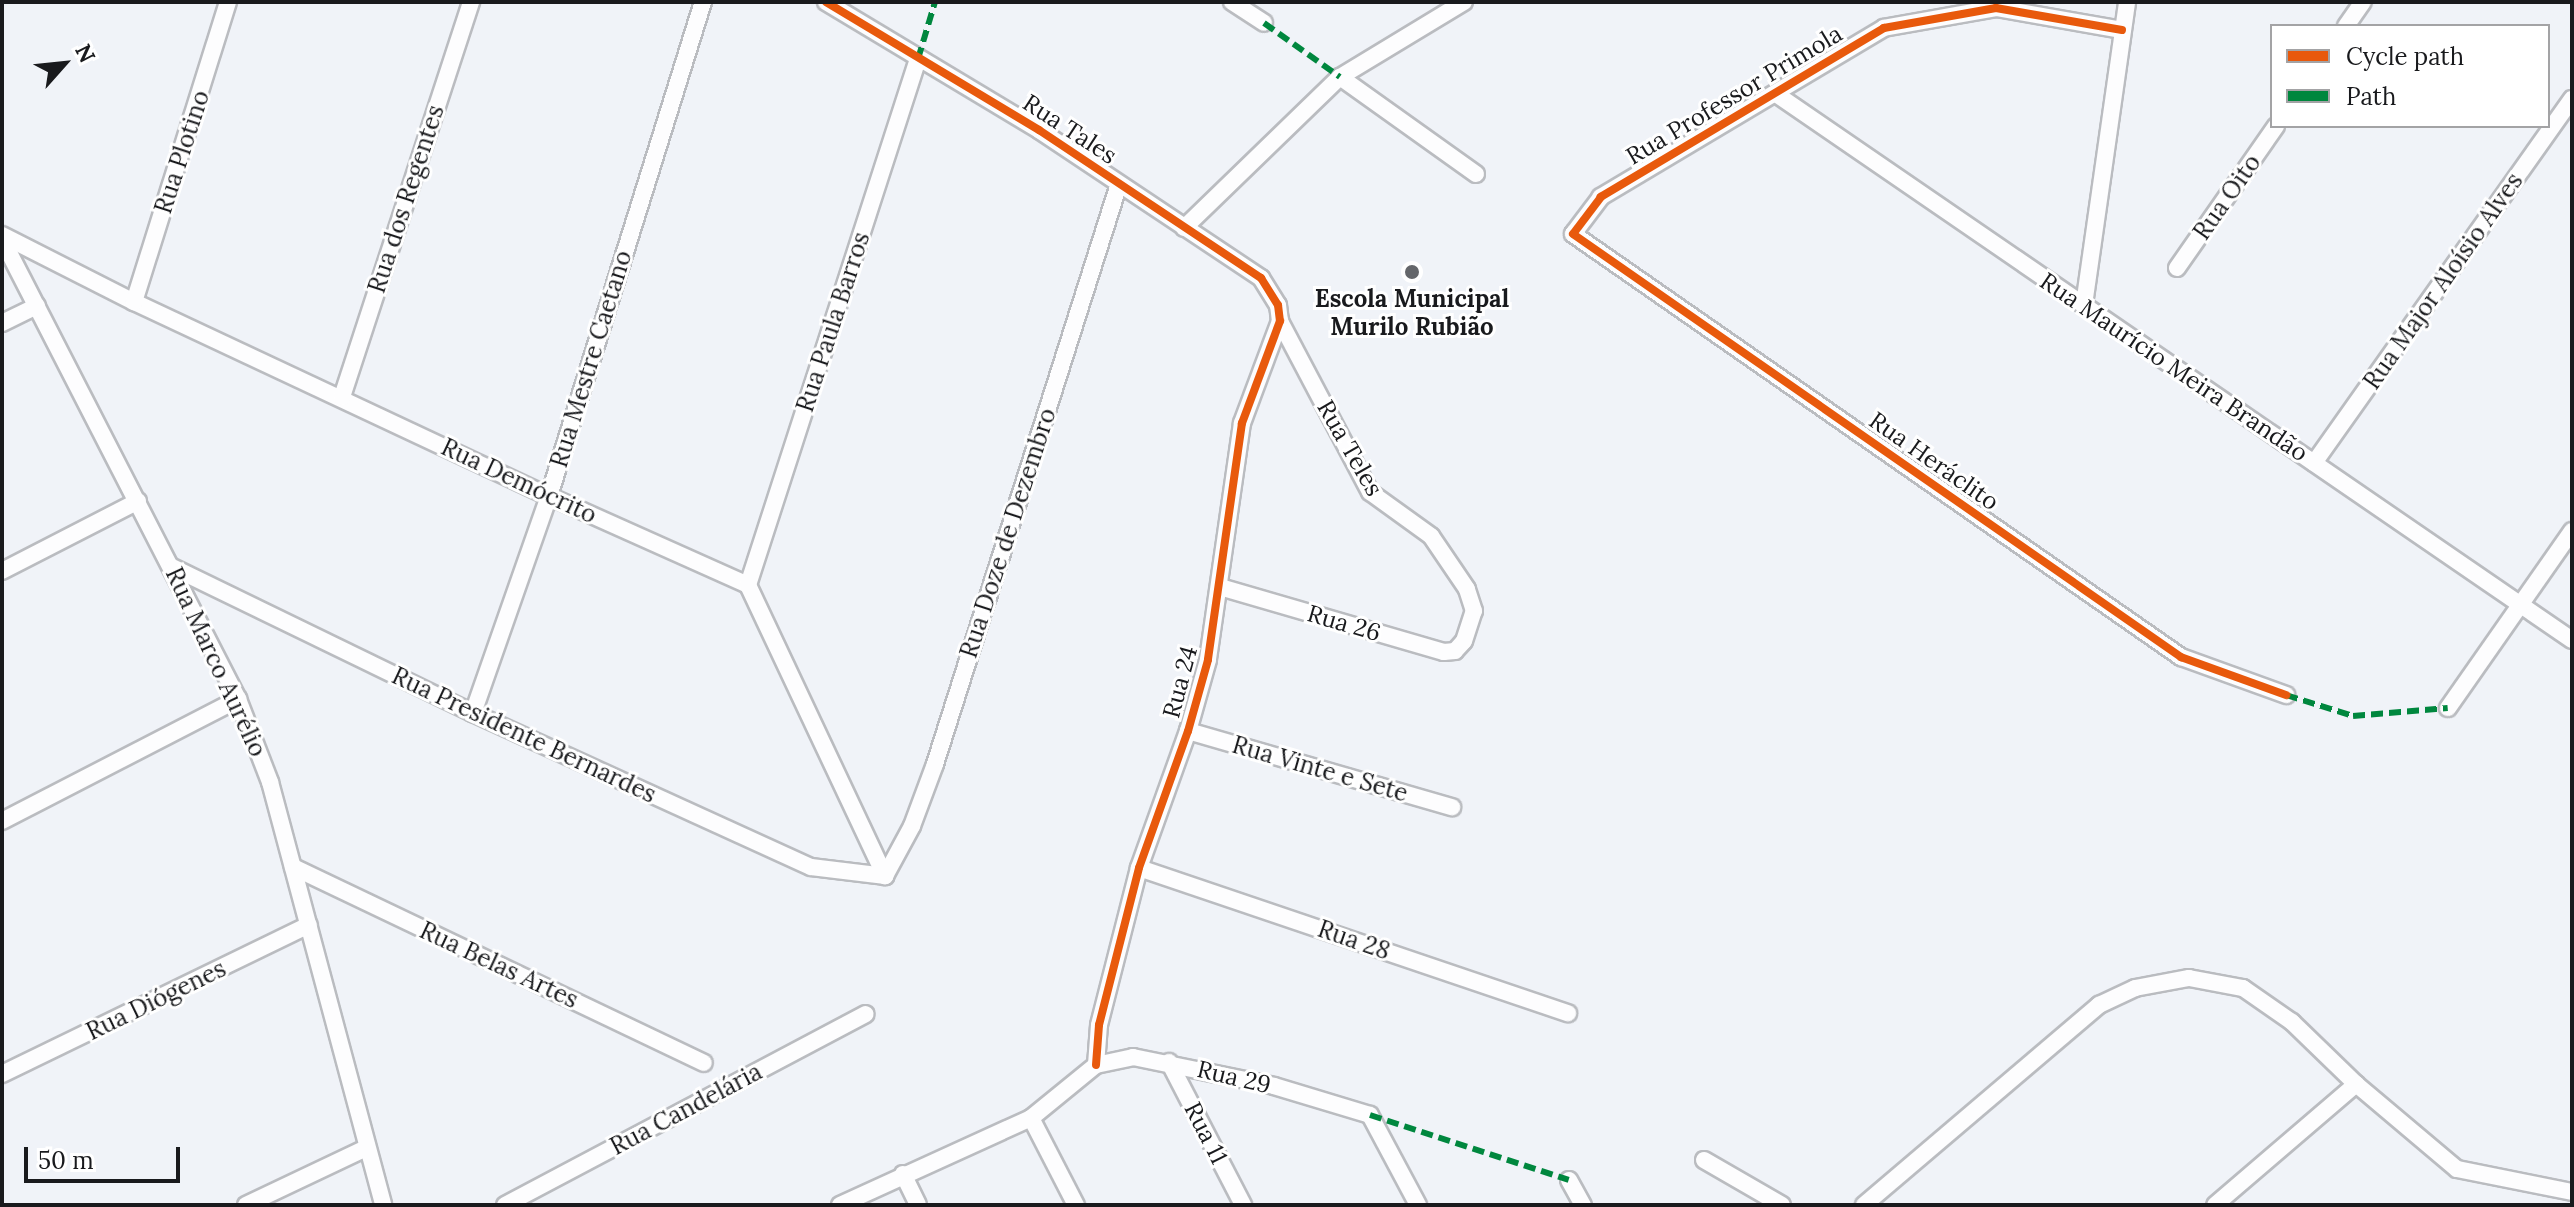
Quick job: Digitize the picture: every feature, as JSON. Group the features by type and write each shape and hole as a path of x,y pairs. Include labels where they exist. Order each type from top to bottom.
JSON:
{"street":[{"name":"Rua Plotino","path":"134,302 228,2"},
{"name":"Rua dos Regentes","path":"342,397 471,2"},
{"name":"Rua Mestre Caetano","path":"473,713 549,496 703,2"},
{"name":"Rua Tales","path":"826,2 1039,130 1261,278 1279,313"},
{"path":"1232,2 1264,23"},
{"path":"1184,228 1340,77 1464,2"},
{"path":"2084,305 2127,2"},
{"path":"2347,24 2363,2"},
{"name":"Rua Professor Primola","path":"1573,234 1601,197 1884,28 1996,8 2122,30"},
{"name":"Rua Paula Barros","path":"748,585 918,59"},
{"path":"1340,77 1476,174"},
{"name":"Rua Maurício Meira Brandão","path":"1776,94 2572,640"},
{"name":"Rua Major Aloísio Alves","path":"2314,463 2572,99"},
{"name":"Rua Oito","path":"2177,268 2275,128"},
{"name":"Rua Doze de Dezembro","path":"885,876 912,826 935,764 1119,184"},
{"name":"Rua Heráclito","path":"1573,234 2181,657 2286,695"},
{"name":"Rua Demócrito","path":"2,237 549,496 748,585"},
{"name":"Rua Marco Aurélio","path":"2,237 238,699 270,782 383,1205"},
{"path":"2,323 37,306"},
{"name":"Rua 24","path":"1096,1065 1099,1025 1139,868 1188,731 1208,660 1242,423 1279,313"},
{"name":"Rua Teles","path":"1279,313 1370,492 1382,504 1431,536 1467,589 1474,611 1464,641"},
{"path":"2,571 138,501"},
{"path":"2448,708 2572,531"},
{"name":"Rua Presidente Bernardes","path":"172,567 473,713 811,867 885,876"},
{"path":"748,585 885,876"},
{"name":"Rua 26","path":"1220,587 1444,652 1455,651 1464,641"},
{"path":"2,821 238,699"},
{"name":"Rua Vinte e Sete","path":"1188,731 1452,807"},
{"name":"Rua Belas Artes","path":"293,867 704,1063"},
{"name":"Rua 28","path":"1139,868 1568,1013"},
{"name":"Rua Diógenes","path":"2,1074 309,925"},
{"path":"1864,1205 2099,1005 2135,988 2189,978 2243,988 2292,1022 2356,1084 2457,1169 2572,1192"},
{"name":"Rua Candelária","path":"505,1205 866,1014"},
{"name":"Rua 29","path":"1096,1065 1133,1057 1169,1062 1274,1086 1370,1115 1418,1205"},
{"name":"Rua 11","path":"1169,1062 1243,1205"},
{"path":"840,1205 1031,1118 1096,1065"},
{"path":"2215,1205 2356,1084"},
{"path":"1031,1118 1076,1205"},
{"path":"246,1205 366,1148"},
{"path":"1704,1160 1782,1205"},
{"path":"903,1174 918,1205"},
{"path":"1569,1180 1583,1205"}],"marked path":[{"path":"918,59 935,2"},
{"path":"1264,23 1340,77"},
{"path":"2286,695 2353,716 2448,708"},
{"path":"1370,1115 1569,1180"}],"cycle path":[{"path":"826,2 1039,130 1261,278 1278,305 1280,321 1242,423 1208,660 1188,731 1139,868 1099,1025 1096,1065"},
{"path":"2122,30 1996,8 1884,28 1601,197 1573,234 2181,657 2286,695"}],"place":[{"name":"Escola Municipal Murilo Rubião","path":"1412,272"}]}
